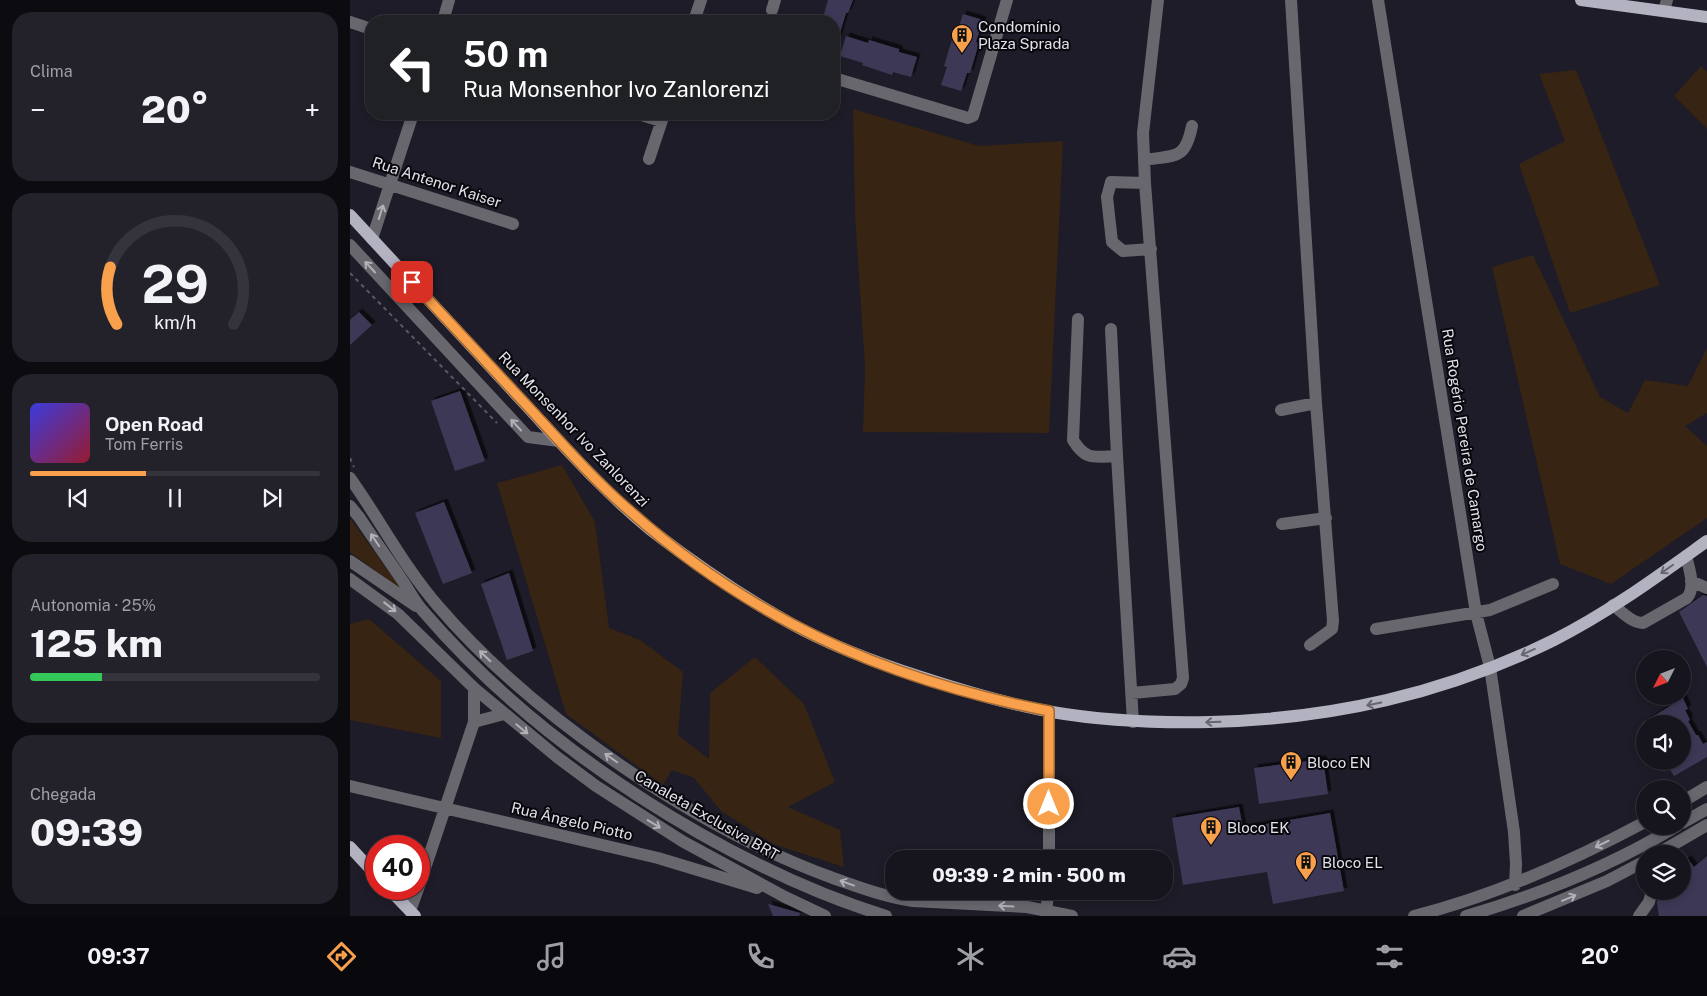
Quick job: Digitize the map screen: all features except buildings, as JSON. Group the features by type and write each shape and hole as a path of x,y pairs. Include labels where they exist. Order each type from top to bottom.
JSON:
{"main road":[{"path":"1581,0 1666,6 1707,17"},
{"name":"Rua Monsenhor Ivo Zanlorenzi","path":"350,215 559,441 610,493 649,528 723,582 792,624 886,666 991,698 1049,711 1134,722 1166,723 1245,721 1315,714 1392,700 1439,686 1557,639 1613,605 1707,541"},
{"path":"350,847 365,863"},
{"path":"400,900 413,914"}],"street":[{"path":"445,15 450,0"},
{"path":"696,15 700,0"},
{"path":"840,80 968,118 973,116 1007,0"},
{"path":"1132,693 1175,689 1181,684 1183,678 1145,183 1143,133 1158,0"},
{"path":"1291,0 1316,403 1333,621 1332,629 1310,645"},
{"name":"Rua Rogério Pereira de Camargo","path":"1378,0 1476,613 1490,667 1514,832 1516,864 1514,884"},
{"path":"350,22 365,27"},
{"path":"372,239 411,120"},
{"path":"649,159 662,120"},
{"path":"1144,160 1178,154 1189,142 1192,126"},
{"name":"Rua Antenor Kaiser","path":"350,172 513,224"},
{"path":"1145,183 1112,182 1107,197 1112,242 1123,251 1151,249"},
{"path":"350,245 528,437 559,441"},
{"path":"1078,319 1073,440 1080,451 1091,457 1116,456"},
{"path":"1111,329 1116,456 1134,722"},
{"path":"1281,410 1316,403"},
{"path":"350,478 427,593 486,657 571,730 701,816 746,841 792,862 896,899 1011,906 1072,916"},
{"name":"Canaleta Exclusiva BRT","path":"350,506 355,516 422,610 476,668 512,702 593,766 640,798 770,871 837,899 886,916"},
{"path":"355,516 381,523"},
{"path":"1282,524 1326,518"},
{"path":"1613,605 1632,619 1644,624 1687,598 1691,593 1691,581 1686,556"},
{"name":"Canaleta Exclusiva BRT","path":"350,561 422,610"},
{"path":"350,579 398,614 474,688 557,757 639,814 690,845 785,897 825,916"},
{"path":"1691,581 1707,588"},
{"path":"1376,629 1490,610 1552,584"},
{"path":"430,852 474,722 474,688"},
{"path":"1049,711 1049,850"},
{"path":"474,722 504,714"},
{"name":"Rua Ângelo Piotto","path":"350,786 658,858 785,897"},
{"path":"1691,797 1707,787"},
{"path":"1691,818 1707,809"},
{"path":"1673,845 1707,825"},
{"path":"1414,916 1514,884 1586,852 1636,827"},
{"path":"1466,916 1515,900 1602,866 1663,835"},
{"path":"1524,916 1607,881 1636,866"},
{"path":"413,914 416,900"},
{"path":"1046,913 1047,900"},
{"path":"1638,916 1650,900"}],"path":[{"path":"350,273 500,426"}],"shaded area":[{"path":"1701,66 1707,72 1707,129 1674,96"},
{"path":"1576,70 1660,285 1570,313 1519,164 1565,141 1539,74"},
{"path":"853,109 979,146 1063,141 1049,433 863,432 865,367 855,215"},
{"path":"1533,255 1600,397 1628,413 1645,380 1688,386 1707,348 1707,413 1685,426 1707,446 1707,518 1611,584 1560,564 1492,267"},
{"path":"562,465 595,522 609,628 640,640 683,672 678,735 709,759 710,693 755,657 804,704 835,782 788,807 840,830 844,867 773,844 721,811 694,778 672,770 663,785 566,714 497,483"},
{"path":"350,518 402,590 350,552"},
{"path":"369,619 441,681 441,738 350,720 350,624"}],"place":[{"name":"Condomínio Plaza Sprada","path":"962,54"},
{"name":"Bloco EN","path":"1291,781"},
{"name":"Bloco EK","path":"1211,846"},
{"name":"Bloco EL","path":"1306,881"}],"route":[{"path":"412,282 604,487 649,528 723,582 792,624 886,666 991,698 1049,711 1049,804"}]}
